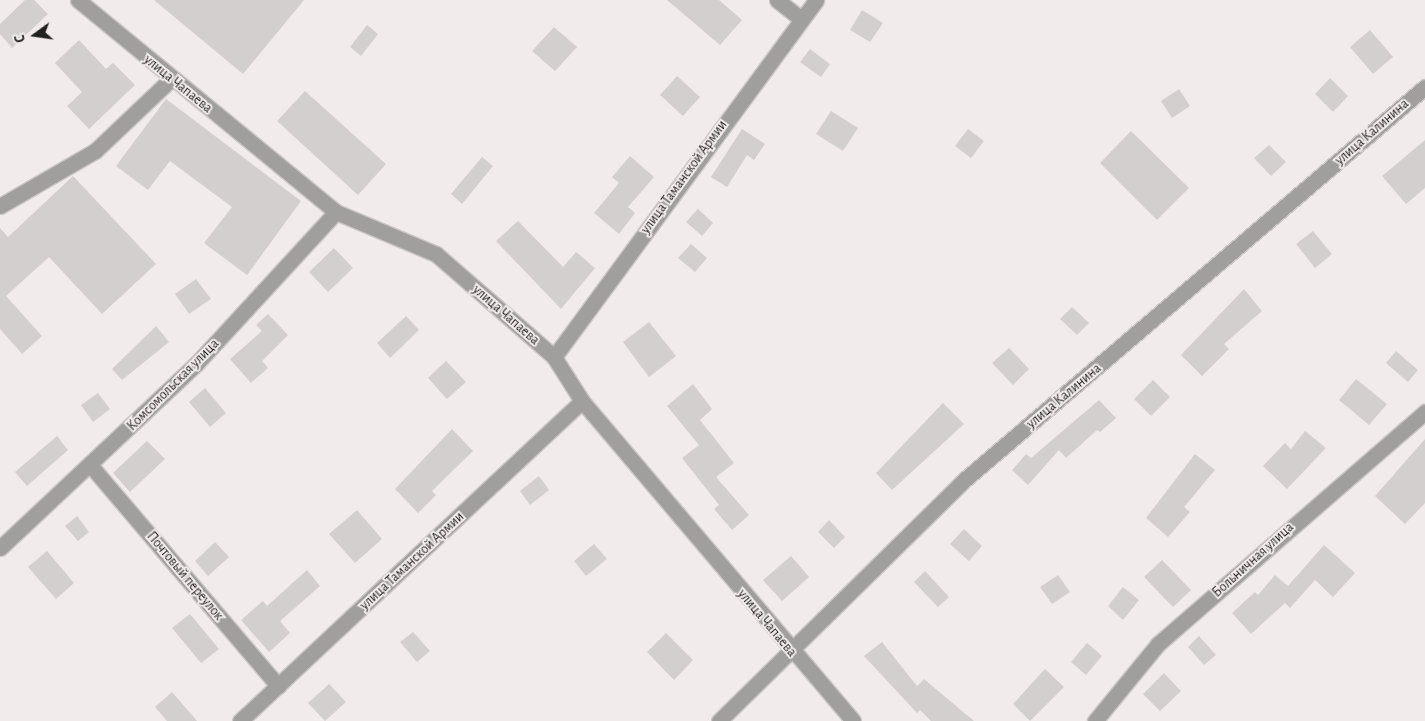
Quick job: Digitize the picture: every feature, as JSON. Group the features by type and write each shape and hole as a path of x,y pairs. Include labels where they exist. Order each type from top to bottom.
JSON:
{"street":[{"name":"улица Чапаева","path":"78,0 171,79 336,212 436,254 554,357 582,401 790,651 853,721"},
{"path":"777,0 800,18"},
{"name":"улица Таманской Армии","path":"554,357 800,18 816,0"},
{"path":"0,206 26,196 95,151 171,79"},
{"name":"улица Калинина","path":"719,721 964,481 1425,87"},
{"name":"Комсомольская улица","path":"0,548 91,466 198,363 336,212"},
{"name":"улица Таманской Армии","path":"240,721 582,401"},
{"name":"Больничная улица","path":"1095,721 1158,644 1425,412"},
{"name":"Почтовый переулок","path":"91,466 278,686"}],"building":[{"path":"25,0 34,0 48,14 12,48 0,34 0,24"},
{"path":"154,0 304,0 243,74"},
{"path":"667,0 719,0 742,20 720,45"},
{"path":"862,10 883,23 870,42 850,30"},
{"path":"367,25 378,34 361,56 350,47"},
{"path":"554,27 577,47 555,71 532,51"},
{"path":"1370,30 1393,57 1373,74 1350,47"},
{"path":"79,40 106,69 113,63 135,85 89,129 67,106 82,92 55,63"},
{"path":"810,49 830,64 821,77 800,62"},
{"path":"677,76 700,97 683,116 660,95"},
{"path":"1330,78 1348,96 1333,112 1315,94"},
{"path":"1179,89 1190,106 1172,118 1161,101"},
{"path":"305,91 386,164 358,195 277,121"},
{"path":"166,99 301,201 247,275 204,243 232,207 170,161 148,190 116,166"},
{"path":"831,111 858,128 843,151 816,134"},
{"path":"742,129 765,144 754,160 747,155 727,187 711,177"},
{"path":"968,129 984,141 971,158 955,146"},
{"path":"1131,131 1189,188 1157,220 1100,163"},
{"path":"1425,140 1425,188 1406,204 1382,176"},
{"path":"1269,145 1286,162 1271,176 1254,158"},
{"path":"630,156 654,177 628,207 635,213 619,234 594,213 619,183 612,177"},
{"path":"482,157 493,166 462,204 451,194"},
{"path":"73,176 156,264 102,314 49,257 6,296 42,336 22,354 0,329 0,228 8,237"},
{"path":"698,209 713,223 702,236 686,222"},
{"path":"518,221 563,267 576,252 595,268 561,309 496,241"},
{"path":"1313,231 1332,254 1315,268 1296,244"},
{"path":"691,244 707,258 695,272 678,258"},
{"path":"334,248 353,268 328,292 309,272"},
{"path":"196,279 211,299 189,314 175,294"},
{"path":"1244,289 1262,311 1224,344 1229,349 1202,376 1181,355"},
{"path":"1072,307 1089,323 1077,335 1060,319"},
{"path":"268,314 288,335 262,361 268,368 251,383 230,359 262,331 256,325"},
{"path":"406,316 419,330 390,358 377,343"},
{"path":"649,322 676,356 649,377 623,342"},
{"path":"156,326 169,342 122,380 112,369"},
{"path":"1009,348 1029,369 1013,385 992,363"},
{"path":"1396,351 1418,370 1408,382 1386,363"},
{"path":"446,361 466,382 447,399 428,378"},
{"path":"1356,379 1387,404 1369,425 1339,400"},
{"path":"1153,380 1170,397 1151,416 1134,399"},
{"path":"693,384 712,409 700,420 734,463 716,477 749,515 732,530 714,509 719,505 682,458 699,445 667,406"},
{"path":"205,388 226,413 210,427 189,402"},
{"path":"98,393 110,409 93,422 81,405"},
{"path":"1099,400 1116,418 1100,432 1097,430 1066,458 1059,450 1028,485 1012,470 1026,454 1031,458"},
{"path":"943,403 964,424 892,490 876,473"},
{"path":"452,429 473,451 432,491 436,495 418,513 395,489"},
{"path":"1305,431 1326,448 1287,489 1263,466 1285,443 1291,449"},
{"path":"57,436 68,450 27,486 15,472"},
{"path":"1425,439 1425,503 1405,524 1375,496"},
{"path":"147,441 165,459 130,492 113,473"},
{"path":"1195,454 1215,470 1184,507 1190,512 1168,537 1146,518"},
{"path":"539,476 549,490 530,505 520,491"},
{"path":"357,510 382,539 355,563 329,534"},
{"path":"77,516 89,532 78,541 65,526"},
{"path":"829,520 845,537 834,548 818,532"},
{"path":"964,529 982,546 969,561 950,544"},
{"path":"215,542 229,557 208,576 195,561"},
{"path":"594,544 607,559 586,576 574,561"},
{"path":"1324,545 1355,573 1333,597 1315,580 1290,608 1285,603 1251,634 1232,613 1255,592 1258,595 1275,575 1288,586"},
{"path":"47,551 74,583 56,599 28,567"},
{"path":"791,556 809,577 782,601 763,580"},
{"path":"1162,560 1191,590 1173,607 1144,577"},
{"path":"307,570 320,586 280,621 290,633 269,652 241,620 263,601 267,606"},
{"path":"925,571 949,597 938,607 914,582"},
{"path":"1058,575 1070,592 1052,604 1040,587"},
{"path":"1123,587 1139,600 1123,620 1108,606"},
{"path":"190,614 219,649 201,663 172,628"},
{"path":"413,632 430,651 417,662 400,642"},
{"path":"666,633 693,660 674,680 647,652"},
{"path":"1199,636 1216,655 1204,665 1188,647"},
{"path":"882,642 917,686 924,679 974,721 931,721 920,710 917,713 864,656"},
{"path":"1087,643 1102,656 1086,675 1071,662"},
{"path":"1045,669 1064,687 1030,721 1013,704"},
{"path":"1164,673 1181,691 1160,711 1143,694"},
{"path":"329,684 346,702 325,721 308,703"},
{"path":"172,692 197,721 167,721 155,707"}]}
